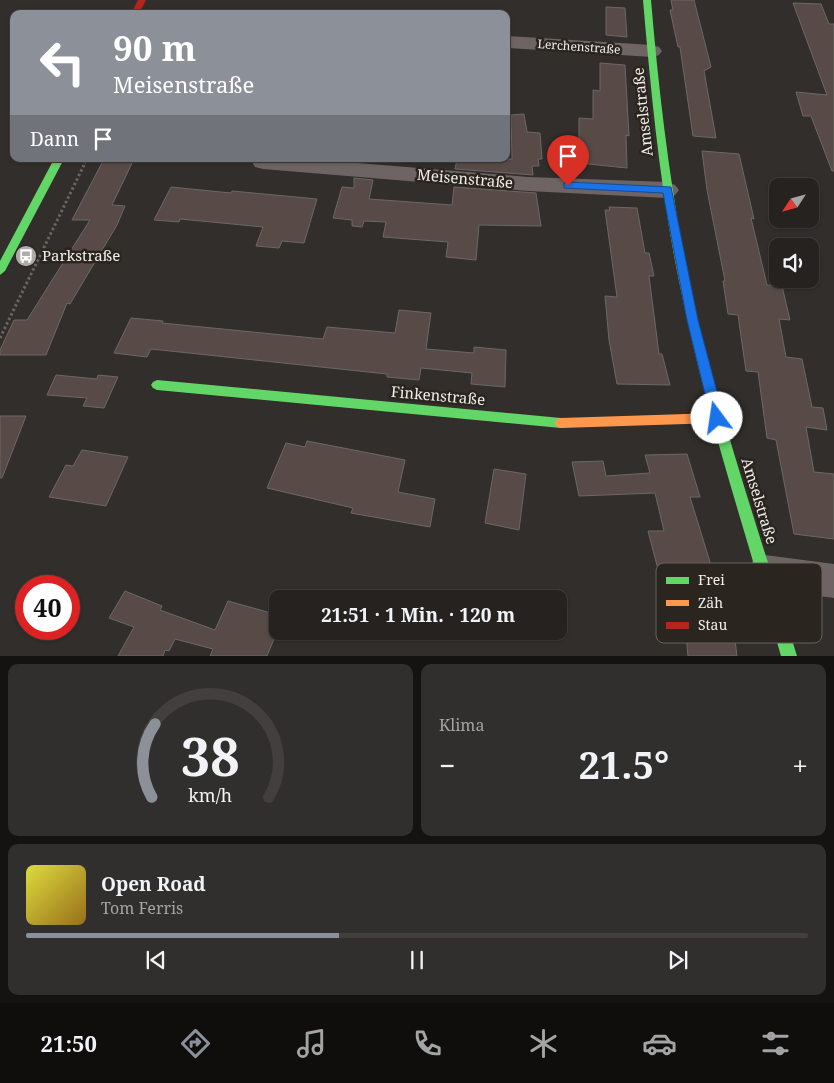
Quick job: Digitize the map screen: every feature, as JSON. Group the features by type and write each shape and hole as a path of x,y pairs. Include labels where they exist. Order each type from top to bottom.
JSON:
{"street":[{"name":"Amselstraße","path":"648,0 667,190 693,320 717,418 762,563"},
{"name":"Lerchenstraße","path":"510,42 652,51"},
{"path":"0,271 57,162"},
{"name":"Meisenstraße","path":"263,162 528,184 667,190"},
{"name":"Finkenstraße","path":"157,385 561,423 717,418"},
{"name":"Amselstraße","path":"785,643 789,656"}],"path":[{"path":"0,338 86,162"}],"building":[{"path":"671,0 694,0 711,67 704,71 716,138 693,136 680,47 678,47 670,10 673,10"},
{"path":"793,3 821,4 829,24 834,24 834,171 832,171 811,116 803,116 796,92 827,95"},
{"path":"606,7 625,8 627,37 606,35"},
{"path":"600,63 625,65 629,136 626,135 627,168 579,163 579,118 593,119 593,90 600,91"},
{"path":"524,114 527,132 540,133 542,159 538,159 539,166 532,166 533,175 455,169 456,162 510,162 510,159 512,159 511,115"},
{"path":"702,151 739,154 754,219 751,218 767,285 769,285 769,288 782,288 790,320 779,319 786,357 802,359 812,407 823,408 827,430 806,427 814,472 834,474 834,539 794,534 776,440 767,438 758,372 746,371 738,315 728,314 723,281 725,281 707,190"},
{"path":"102,162 133,162 112,205 125,206 117,225 70,304 67,303 46,355 0,355 0,350 14,320 27,320 90,220 72,220"},
{"path":"354,178 373,180 369,199 452,205 454,187 536,193 541,226 479,225 476,260 446,257 448,242 383,237 386,222 364,221 362,227 352,226 352,220 333,218 342,187 354,188"},
{"path":"171,187 317,199 304,243 282,241 279,248 256,246 263,227 180,219 179,222 154,220"},
{"path":"609,207 637,208 645,253 649,253 654,276 649,276 659,354 662,354 670,385 617,384 609,340 605,296 617,297 605,210 610,210"},
{"path":"399,310 431,313 426,349 474,353 474,347 506,350 505,387 471,384 472,373 421,368 419,380 387,377 387,374 151,349 147,357 114,353 131,318 163,321 162,323 323,339 327,327 395,333"},
{"path":"56,375 97,379 98,375 118,377 104,408 83,406 87,398 47,395"},
{"path":"0,416 26,416 2,478 0,478"},
{"path":"307,441 405,460 398,492 435,499 430,527 351,513 353,508 267,488 286,443 305,447"},
{"path":"82,450 128,457 106,506 49,497 66,465 73,466"},
{"path":"687,454 700,497 690,497 710,563 656,563 648,531 664,531 655,493 579,496 572,462 603,461 606,476 650,473 645,455"},
{"path":"494,469 526,474 519,530 485,523"},
{"path":"125,591 162,606 160,610 215,630 228,601 269,612 269,640 274,640 267,656 210,656 213,649 175,639 169,651 165,650 163,656 118,656 134,627 109,618"},
{"path":"687,643 735,643 737,656 688,656"}],"traffic: fast":[{"path":"647,0 661,141 684,281 706,376 761,563"},
{"path":"0,271 57,162"},
{"path":"157,385 561,423"},
{"path":"785,643 789,656"}],"traffic: slow":[{"path":"561,423 717,418"}],"traffic: jam":[{"path":"137,10 142,0"}],"place":[{"name":"Parkstraße","path":"26,256"}],"route":[{"path":"568,186 667,190 693,320 717,418"}]}
